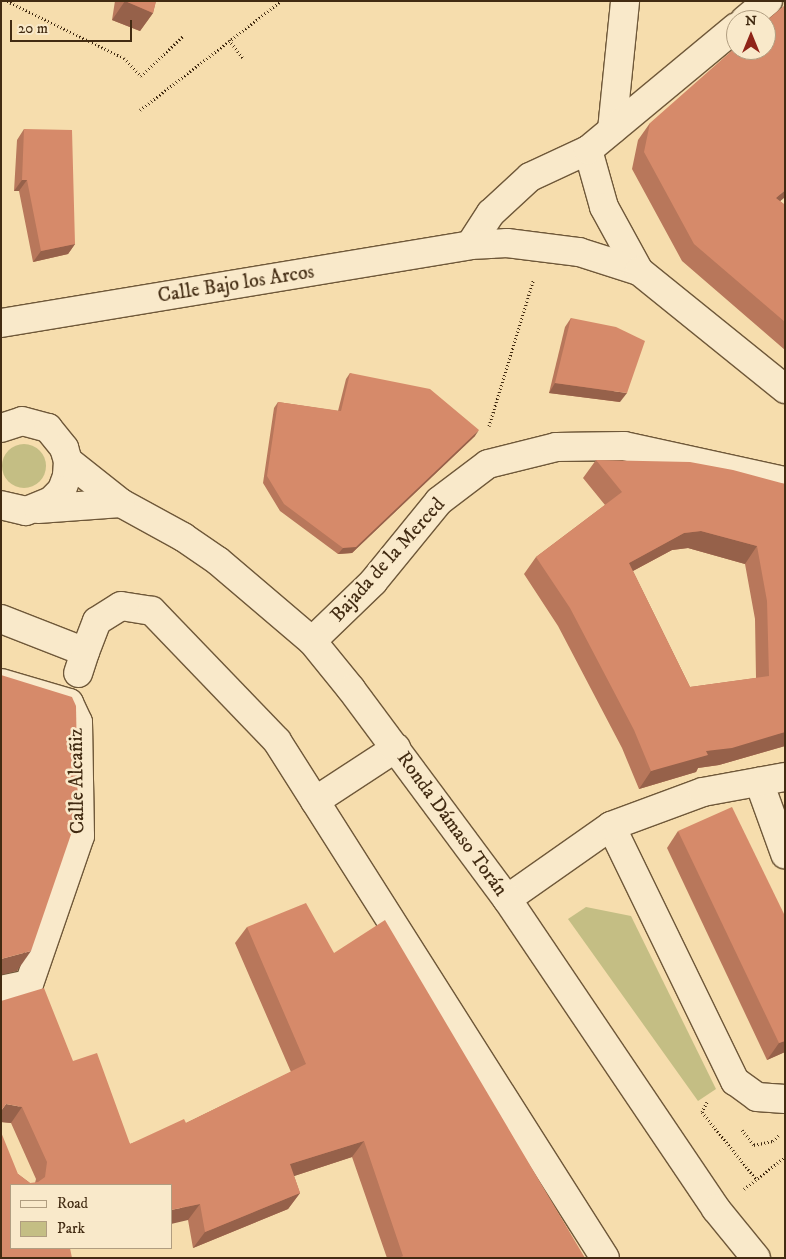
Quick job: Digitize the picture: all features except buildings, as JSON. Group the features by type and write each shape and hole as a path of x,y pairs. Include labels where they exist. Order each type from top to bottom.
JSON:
{"street":[{"path":"612,130 626,1"},
{"path":"757,10 768,1"},
{"path":"470,245 491,213 530,177 588,150 726,35"},
{"path":"588,150 604,206 639,271 785,389"},
{"name":"Calle Bajo los Arcos","path":"1,323 470,245 507,243 579,252 639,271"},
{"path":"8,419 48,428 58,437 68,461 67,476 62,490 13,509"},
{"name":"Bajada de la Merced","path":"312,641 373,582 439,500 488,464 556,447 624,446 785,481"},
{"name":"Ronda Dámaso Torán","path":"68,461 121,503 183,537 218,561 312,641 396,748 507,899 716,1209 756,1258"},
{"path":"13,509 121,503"},
{"path":"1,619 77,679 97,621 121,606 152,611 178,634 277,741 605,1258"},
{"name":"Calle Alcañiz","path":"1,683 77,679 80,836 29,984 1,990"},
{"path":"315,801 396,748"},
{"path":"507,899 611,826 703,792 772,779 785,854"},
{"path":"611,826 735,1081 757,1097 785,1099"},
{"name":"Ronda Dámaso Torán","path":"716,1209 736,1258"}],"path":[{"path":"7,1 124,58 141,76 184,35"},
{"path":"140,110 281,1"},
{"path":"229,40 244,58"},
{"path":"486,434 524,312"},
{"path":"713,1101 705,1102 702,1112 756,1179 785,1157"},
{"path":"741,1127 754,1144 772,1141 785,1131"}],"green space":[{"path":"28,444 40,450 45,457 45,475 40,482 33,487 20,488 12,485 5,478 2,462 5,454 12,447"},
{"path":"586,907 631,916 716,1089 698,1101 568,919"}]}
